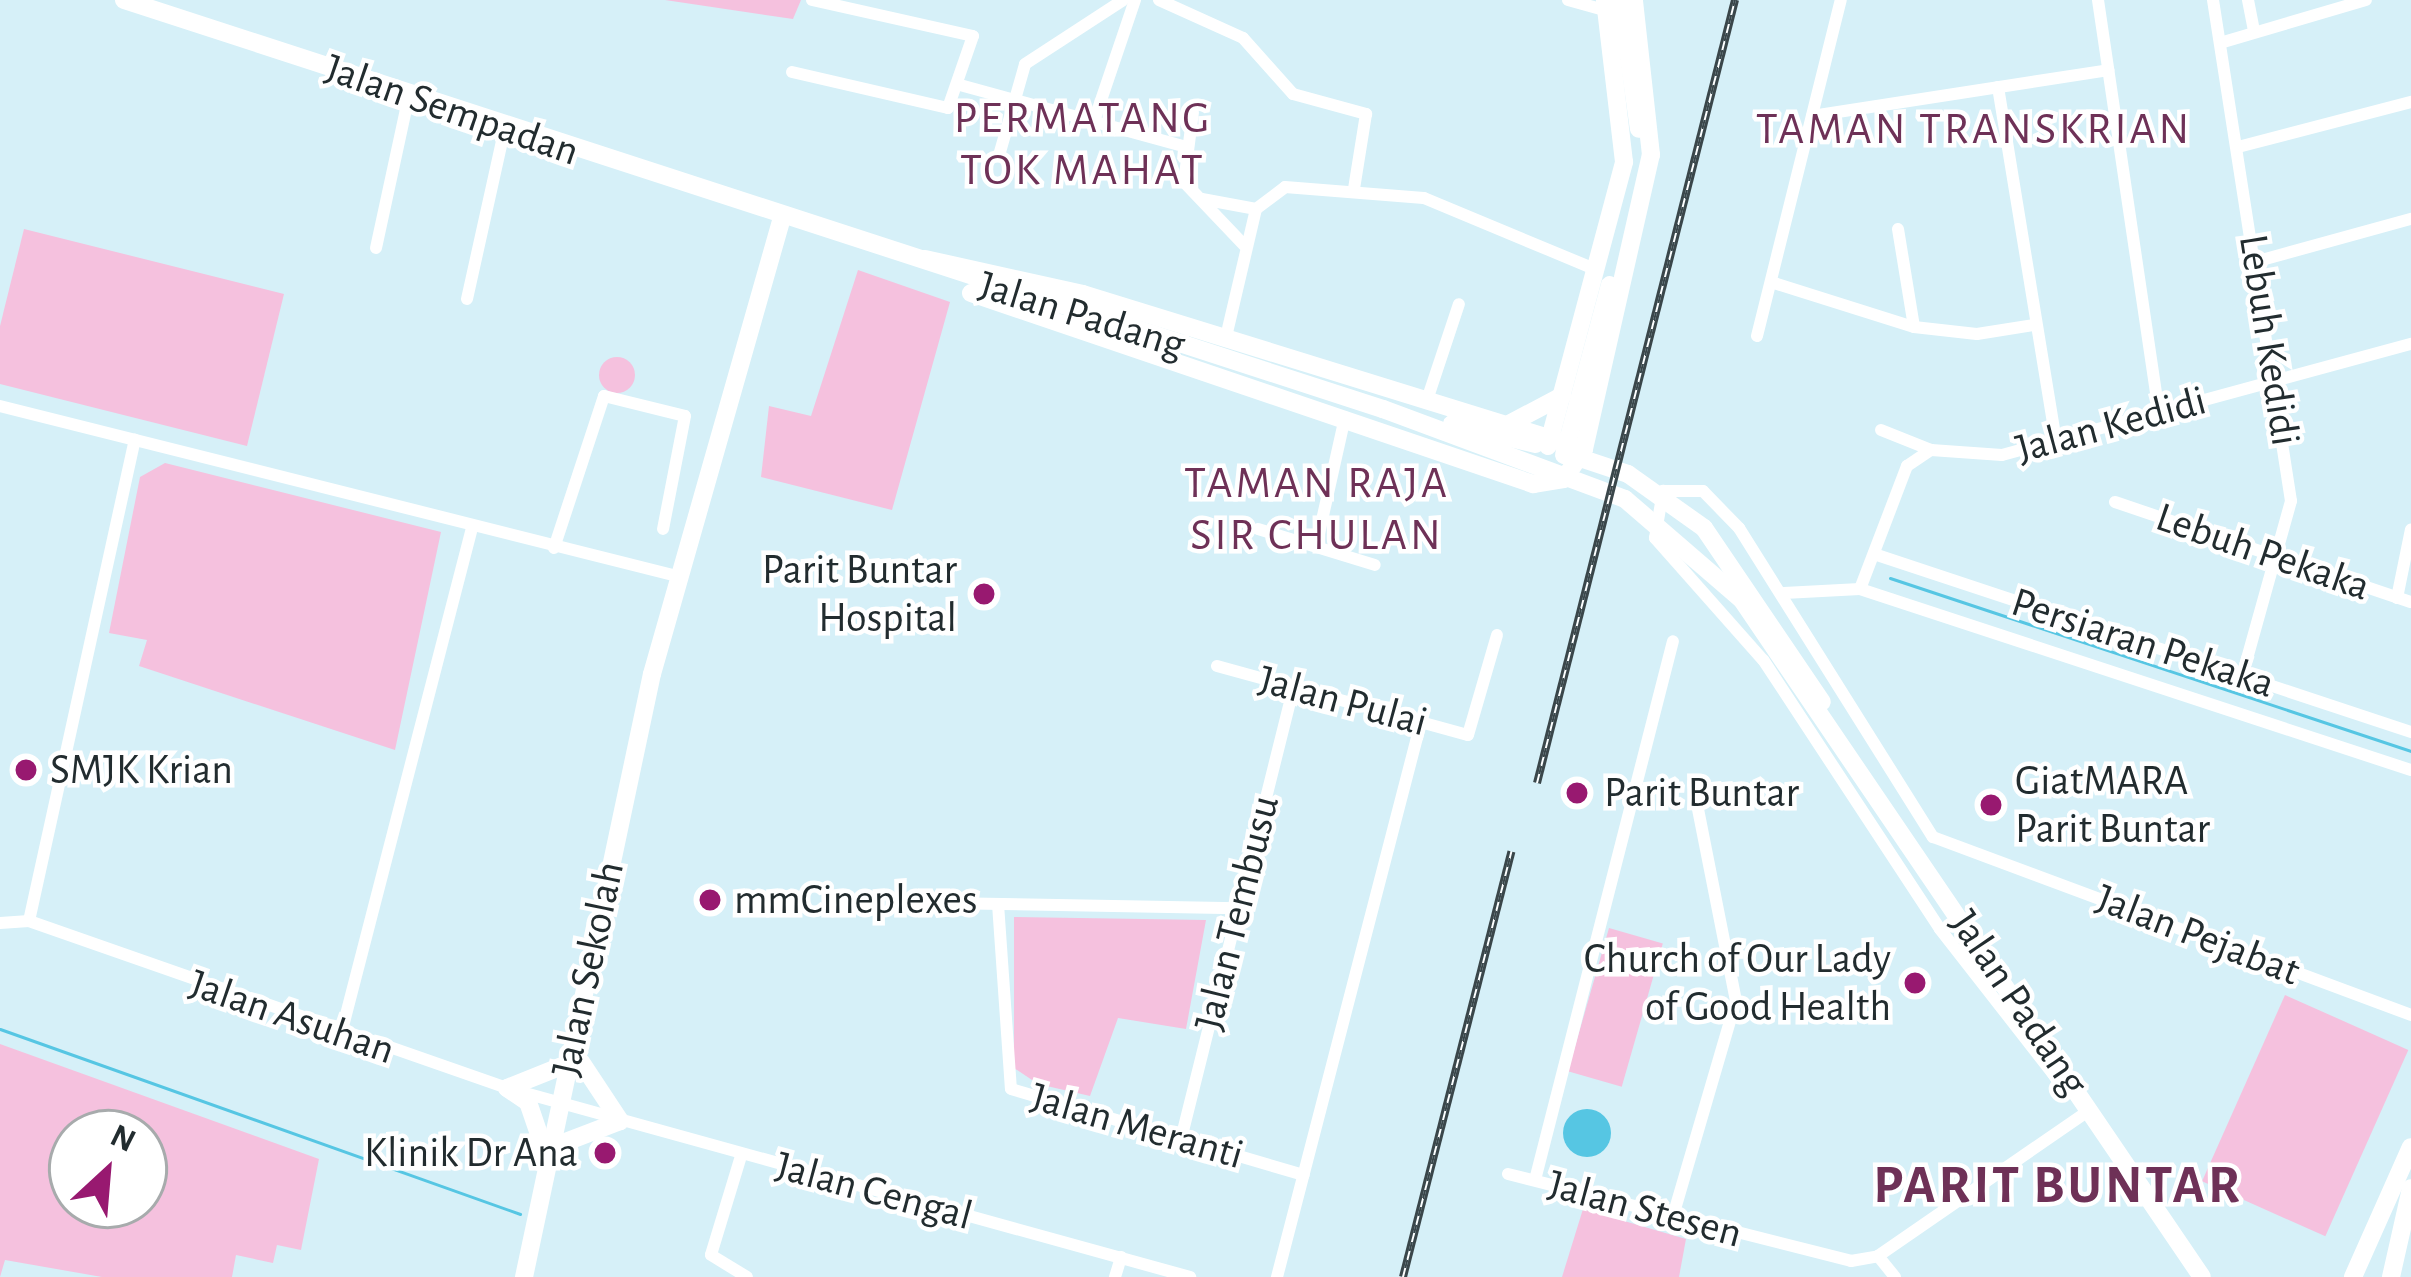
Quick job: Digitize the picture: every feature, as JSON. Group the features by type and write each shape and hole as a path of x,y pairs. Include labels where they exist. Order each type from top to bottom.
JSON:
{"street":[{"name":"Jalan Sempadan","path":"124,0 781,220"},
{"path":"792,72 948,108 974,36 812,0"},
{"path":"1000,152 1014,98 1036,53 1123,0"},
{"path":"1094,121 1135,0"},
{"path":"1159,0 1244,38 1293,94 1366,115 1354,189"},
{"path":"1565,453 1639,163 1626,22 1612,4 1568,0"},
{"path":"1533,484 1565,453 1596,400 1651,154 1634,0"},
{"path":"1757,336 1840,0"},
{"path":"2098,0 2159,412"},
{"name":"Lebuh Kedidi","path":"2213,0 2278,380 2291,519 2242,676"},
{"path":"2248,0 2254,32"},
{"path":"2220,43 2358,1"},
{"path":"897,258 1533,484 1564,479 1565,392 1598,270 1627,122 1612,4"},
{"path":"1812,116 2108,70"},
{"path":"960,85 1184,146"},
{"path":"1998,87 2056,440"},
{"path":"376,248 409,96"},
{"path":"2238,147 2411,102"},
{"path":"1193,112 1184,146 1184,182 1244,245"},
{"path":"467,299 505,128"},
{"path":"1226,337 1256,208 1285,187 1354,189 1469,212 1598,270"},
{"path":"1201,199 1256,208"},
{"path":"2258,261 2411,219"},
{"name":"Jalan Padang","path":"781,220 1383,409 1565,453 1628,474 1679,506 1754,587 1836,730"},
{"name":"Jalan Sekolah","path":"524,1277 681,577 781,220"},
{"path":"1898,229 1913,327"},
{"path":"897,258 952,260 1226,337 1509,424 1565,453"},
{"path":"1771,282 1913,327 2034,325"},
{"path":"1427,400 1459,304"},
{"name":"Jalan Kedidi","path":"1881,430 1931,450 1989,456 2411,344"},
{"path":"1586,380 1582,430 1628,474"},
{"path":"1509,424 1565,392 1596,400"},
{"path":"554,548 594,403 604,396 685,416 663,529"},
{"path":"0,406 681,577"},
{"path":"1316,547 1345,417"},
{"path":"0,923 29,921 135,440"},
{"path":"1860,589 1907,466 1931,450"},
{"name":"Jalan Padang","path":"1565,453 1702,554 1836,730 2202,1277"},
{"path":"1894,1277 1878,1256 2086,1104 1940,929 1763,660 1654,538 1657,498 1671,486 1703,491 1784,593 1860,589 2411,770"},
{"name":"Lebuh Pekaka","path":"2115,502 2404,600"},
{"path":"341,1034 472,528"},
{"path":"2404,600 2411,529"},
{"path":"1258,530 1375,565"},
{"name":"Persiaran Pekaka","path":"1874,554 2411,732"},
{"name":"Jalan Pejabat","path":"1784,593 1934,837 2411,1015"},
{"name":"Jalan Pulai","path":"1217,666 1468,735 1497,634"},
{"path":"1534,1180 1673,640"},
{"path":"1661,656 1665,675"},
{"name":"Jalan Tembusu","path":"1181,1139 1294,688"},
{"path":"1276,1277 1421,722"},
{"path":"1673,1216 1736,1000 1694,783"},
{"path":"940,903 1238,908"},
{"name":"Jalan Meranti","path":"998,904 1011,1089 1304,1175"},
{"name":"Jalan Asuhan","path":"29,921 341,1034 565,1105"},
{"path":"546,1168 536,1119 507,1088 574,1062 620,1121 563,1143"},
{"name":"Jalan Sekolah","path":"535,1277 563,1143 565,1105"},
{"name":"Jalan Cengal","path":"565,1105 1190,1277"},
{"path":"2353,1277 2411,1147"},
{"path":"741,1156 711,1255 747,1277"},
{"name":"Jalan Stesen","path":"1508,1174 1851,1261 1878,1256"},
{"path":"2391,1277 2411,1188"},
{"path":"1115,1277 1120,1257"}],"shaded area":[{"path":"665,0 801,0 793,19"},
{"path":"24,229 284,294 247,446 0,384 0,326"},
{"path":"858,270 950,302 892,510 761,477 769,406 811,416"},
{"path":"617,357 630,362 635,375 630,388 617,393 604,388 599,375 604,362"},
{"path":"165,463 441,532 395,750 139,666 147,640 109,633 140,477"},
{"path":"1014,917 1206,920 1186,1029 1118,1018 1090,1096 1038,1084 1014,1068"},
{"path":"1609,928 1663,943 1622,1087 1568,1071"},
{"path":"2285,995 2408,1050 2325,1236 2202,1181"},
{"path":"0,1044 319,1159 301,1250 277,1245 273,1263 236,1255 232,1277 102,1277 5,1260 0,1277"},
{"path":"1583,1209 1686,1239 1679,1277 1562,1277"}],"water":[{"path":"1587,1109 1604,1116 1611,1133 1604,1150 1587,1157 1570,1150 1563,1133 1570,1116"}],"waterway":[{"path":"1890,578 2411,751"},
{"path":"0,1029 520,1214"}],"railway":[{"path":"1537,783 1735,0"},
{"path":"1403,1277 1511,852"}],"place":[{"name":"Parit Buntar Hospital","path":"984,594"},
{"name":"SMJK Krian","path":"26,770"},
{"name":"Parit Buntar","path":"1577,793"},
{"name":"GiatMARA Parit Buntar","path":"1991,805"},
{"name":"mmCineplexes","path":"710,900"},
{"name":"Church of Our Lady of Good Health","path":"1915,983"},
{"name":"Klinik Dr Ana","path":"605,1153"}],"district":[{"name":"TAMAN TRANSKRIAN","path":"1974,130"},
{"name":"PERMATANG TOK MAHAT","path":"1083,145"},
{"name":"TAMAN RAJA SIR CHULAN","path":"1317,510"},
{"name":"PARIT BUNTAR","path":"2058,1186"}]}
